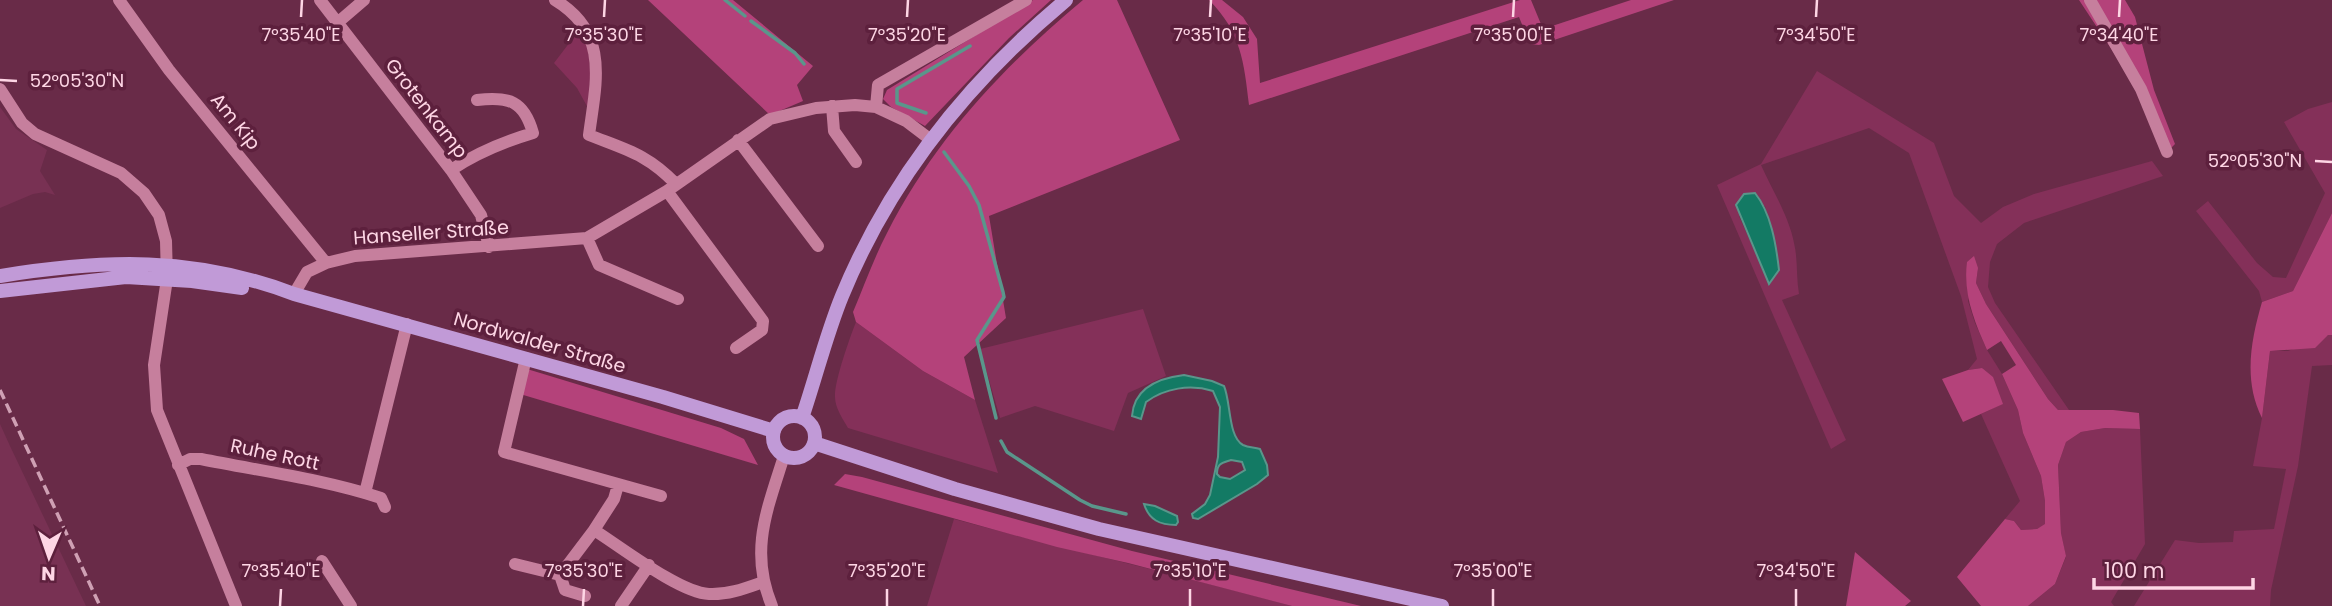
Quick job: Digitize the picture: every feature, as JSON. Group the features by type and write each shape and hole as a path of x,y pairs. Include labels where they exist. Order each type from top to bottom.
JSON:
{"main road":[{"path":"802,418 843,294 875,228 931,140 992,68 1066,0"},
{"name":"Nordwalder Straße","path":"0,276 89,264 167,272 294,294 407,324 774,431"},
{"name":"Nordwalder Straße","path":"0,291 167,272"},
{"path":"795,416 802,418 811,426 814,443 805,455 791,458 784,456 774,445 774,431 783,419 795,416"},
{"path":"814,443 956,489 1086,526 1442,606"}],"street":[{"name":"Am Kip","path":"120,0 169,70 326,263"},
{"name":"Grotenkamp","path":"320,0 451,170 481,215 489,247"},
{"path":"336,24 365,0"},
{"path":"555,0 570,9 589,34 598,65 589,135 657,165 762,321 762,330 736,348"},
{"path":"876,107 878,85 1026,0"},
{"path":"2090,0 2141,89 2167,152"},
{"path":"0,89 22,123 35,134 121,173 144,193 159,215 164,230 167,272 166,297 156,339 155,392 163,427 236,606"},
{"path":"451,170 497,143 533,133 527,114 516,104 494,97 477,100"},
{"name":"Hanseller Straße","path":"294,294 307,272 326,263 377,254 587,238 671,188 770,119 832,106 876,107 906,121 931,140"},
{"path":"832,106 834,131 856,162"},
{"path":"738,140 818,246"},
{"path":"587,238 599,265 678,299"},
{"path":"365,493 407,324"},
{"path":"526,358 504,452 661,496"},
{"path":"772,606 763,582 761,531 784,456"},
{"name":"Ruhe Rott","path":"178,464 190,459 201,459 365,493 381,498 385,507"},
{"path":"560,575 614,499 618,485"},
{"path":"594,530 678,585 702,593 726,593 763,582"},
{"path":"322,561 351,606"},
{"path":"515,564 560,575"},
{"path":"621,606 649,565"},
{"path":"560,575 565,590 584,596"},
{"path":"693,606 702,593"}],"shaded area":[{"path":"648,0 733,0 813,66 797,85 803,101 770,115"},
{"path":"1033,0 1051,0 1009,38 925,126 891,107 883,99 887,90"},
{"path":"1083,0 1117,0 1180,140 989,216 1006,318 964,357 975,400 923,371 856,322 853,312 887,233 927,166 949,136 998,78"},
{"path":"1209,0 1222,0 1243,17 1257,39 1260,83 1520,0 1531,0 1543,29 1631,0 1674,0 1539,45 1530,44 1519,17 1249,105 1239,48 1228,24"},
{"path":"2079,0 2125,0 2135,17 2154,90 2175,144 2169,150 2124,68"},
{"path":"580,29 589,58 588,108 577,88 554,63"},
{"path":"1817,71 1934,143 1954,196 1981,223 2003,207 2034,194 2152,161 2163,176 2024,223 1997,244 1990,262 1988,287 1995,303 2069,410 2058,410 2048,399 1986,304 1976,283 1978,268 1968,301 1987,350 2002,374 2018,410 2023,433 2041,476 2045,525 2037,529 2021,530 2014,521 2005,519 2020,501 1981,414 2002,404 1982,368 1968,370 1977,359 1961,296 1909,153 1869,128 1761,165 1784,213 1795,249 1799,294 1782,300 1846,440 1831,449 1717,185 1761,164","holes":["1765,206 1779,270 1769,283 1739,216"]},
{"path":"2332,102 2332,213 2293,291 2262,302 2259,291 2196,211 2208,201 2257,263 2273,277 2286,278 2325,193 2284,122 2308,109"},
{"path":"0,107 16,129 47,150 40,171 55,195 45,192 33,194 0,208"},
{"path":"1755,193 1769,219 1776,250 1779,270 1769,284 1736,205 1744,194"},
{"path":"2332,213 2332,335 2328,335 2315,348 2270,351 2262,418 2252,389 2251,360 2262,302 2293,291"},
{"path":"1974,256 1978,268 1976,283 1986,304 2058,410 2139,413 2140,429 2105,428 2081,432 2066,442 2058,465 2061,533 2066,556 2055,584 2028,606 1981,606 1957,577 2005,519 2014,521 2021,530 2037,529 2045,524 2041,476 2002,374 2016,365 2001,341 1987,350 1971,307 1966,274 1967,262"},
{"path":"1143,309 1166,376 1128,393 1114,431 1035,406 1000,418 980,349"},
{"path":"856,322 923,371 975,400 998,473 848,428 836,405 835,390"},
{"path":"2332,335 2332,365 2312,366 2298,466 2271,590 2270,606 2134,606 2175,540 2199,543 2233,542 2234,531 2274,529 2286,469 2253,466 2270,351 2288,351"},
{"path":"1982,368 1993,377 2003,404 1963,422 1942,379"},
{"path":"527,369 721,428 744,439 758,465 520,394"},
{"path":"1184,375 1224,386 1232,427 1238,441 1247,447 1260,449 1267,465 1268,475 1257,484 1198,519 1193,518 1192,514 1205,504 1210,495 1218,457 1220,407 1213,391 1187,388 1169,391 1146,402 1141,419 1132,416 1137,398 1149,386","holes":["1231,460 1242,462 1245,470 1230,479 1217,474 1223,463"]},
{"path":"0,424 10,446 86,606 0,606"},
{"path":"2105,428 2140,429 2145,544 2111,602 2114,606 2028,606 2055,584 2066,557 2061,533 2058,465 2066,442 2081,432"},
{"path":"845,474 1132,551 1361,606 1292,606 1057,547 834,485"},
{"path":"1144,504 1177,516 1178,522 1176,525 1160,523 1149,514"},
{"path":"954,519 1208,584 1292,606 927,606"},
{"path":"1855,552 1911,601 1905,606 1846,606"}],"waterway":[{"path":"725,0 745,16"},
{"path":"751,21 795,53 804,64"},
{"path":"926,113 897,103 897,89 970,46"},
{"path":"944,152 969,186 979,205 1004,297 977,340 996,418"},
{"path":"1001,441 1007,452 1080,500 1092,506 1126,514"}],"railway":[{"path":"0,390 100,606"}]}
